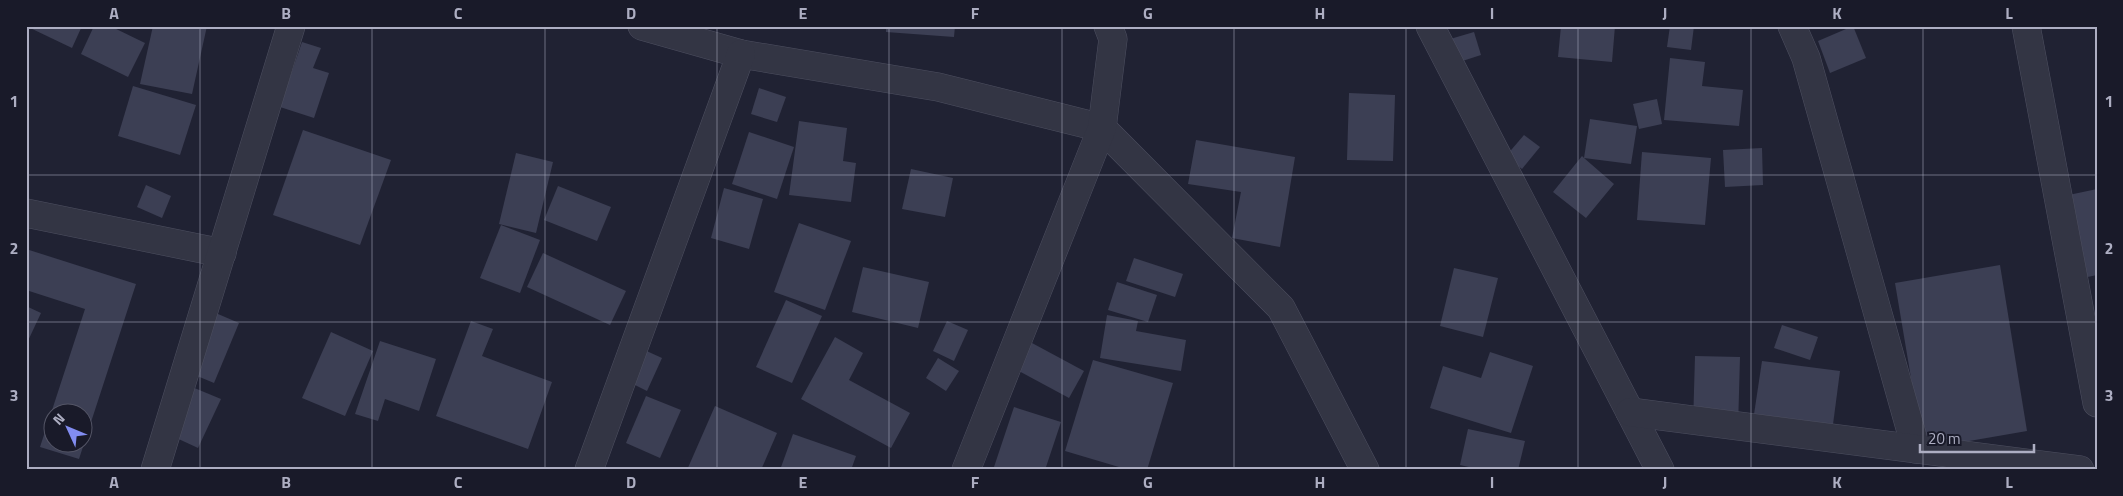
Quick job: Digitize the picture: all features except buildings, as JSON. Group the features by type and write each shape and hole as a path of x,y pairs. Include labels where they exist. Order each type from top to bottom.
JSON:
{"street":[{"path":"155,470 291,26"},
{"path":"642,26 741,54 938,87 1102,128 1281,308 1365,470"},
{"path":"966,470 1102,128 1113,39 1108,26"},
{"path":"1430,26 1660,470"},
{"path":"1792,26 1806,58 1916,449"},
{"path":"2026,26 2088,315 2097,403"},
{"path":"589,470 741,54"},
{"path":"26,213 222,252"},
{"path":"1630,412 2080,470"}]}
